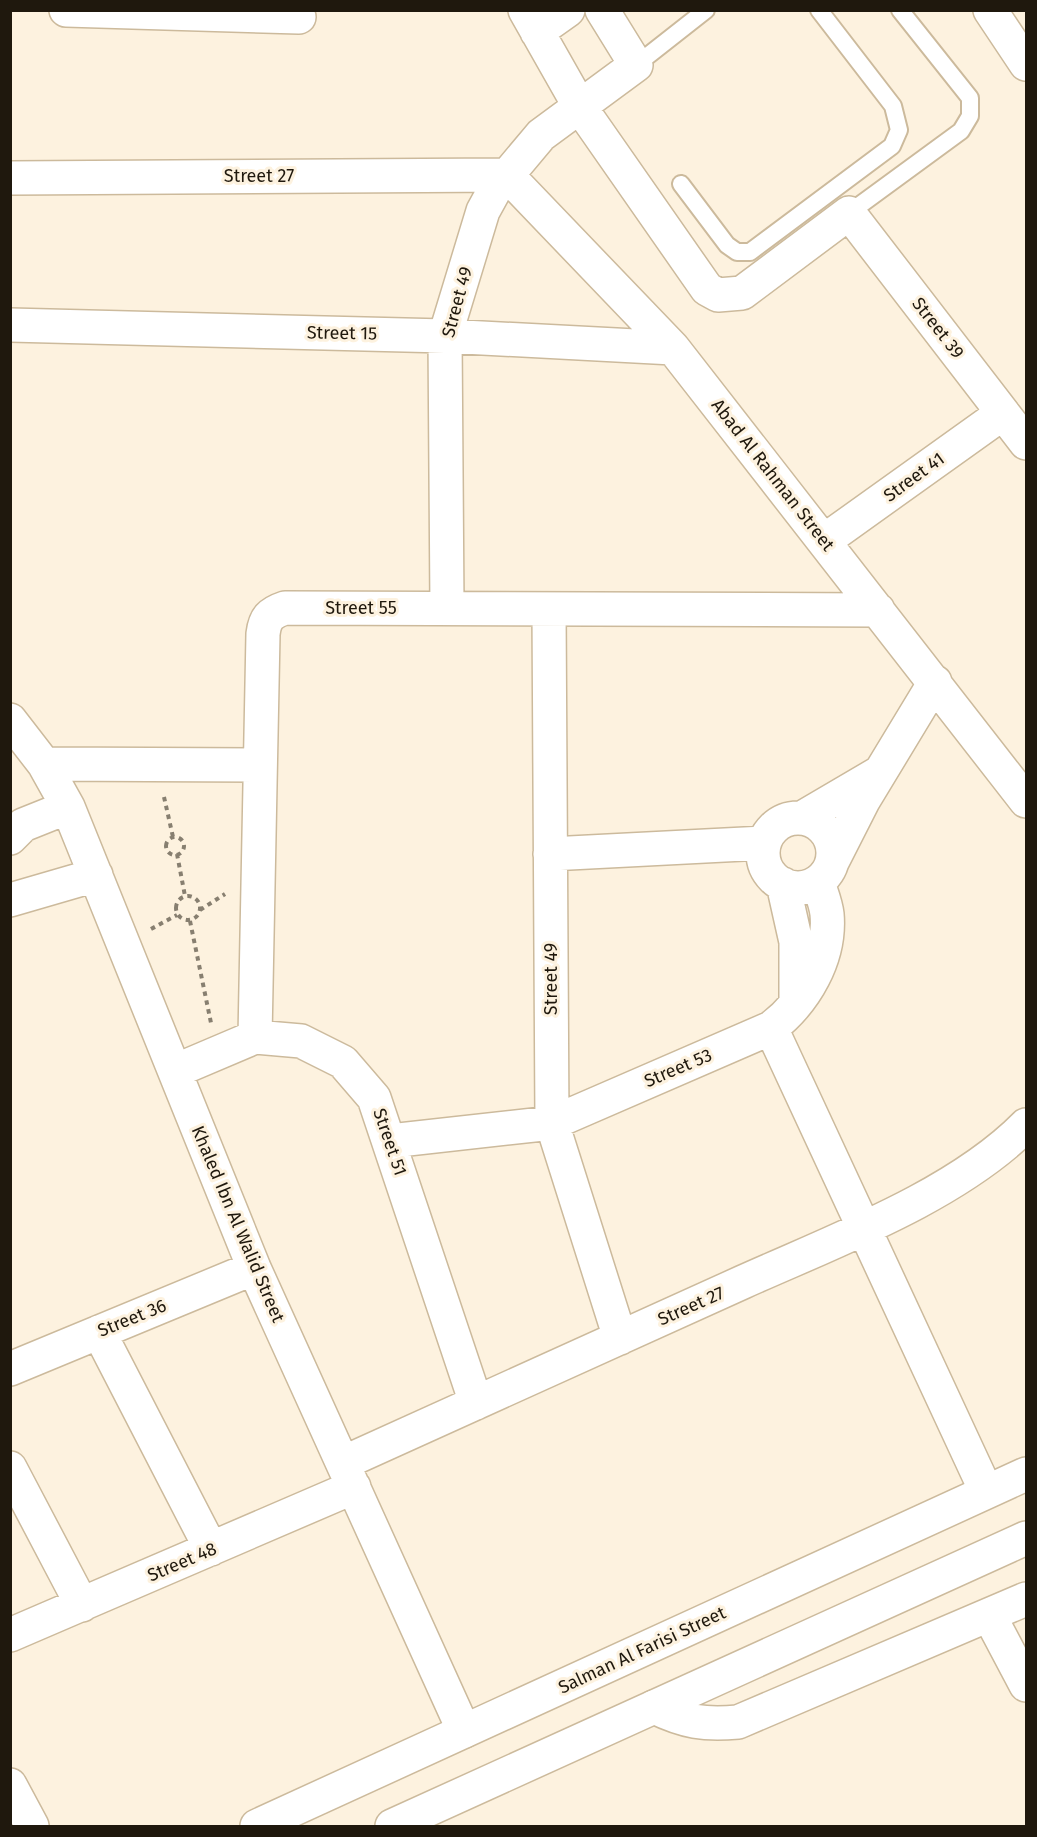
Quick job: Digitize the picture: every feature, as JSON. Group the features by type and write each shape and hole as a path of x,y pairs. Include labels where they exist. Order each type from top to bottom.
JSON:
{"street":[{"path":"66,10 299,17"},
{"path":"568,10 531,21 580,107 707,289 718,295 742,293 849,213"},
{"path":"602,10 636,65"},
{"path":"990,10 1026,64"},
{"name":"Street 49","path":"447,608 445,336 483,211 507,175 541,135 636,65"},
{"name":"Street 27","path":"10,178 507,175"},
{"name":"Abad Al Rahman Street","path":"507,175 673,348 1023,796"},
{"name":"Street 39","path":"849,213 1019,431"},
{"name":"Street 15","path":"10,325 445,336 673,348"},
{"name":"Street 41","path":"824,541 1019,431"},
{"name":"Street 55","path":"255,1037 263,634 265,621 273,612 285,608 878,610"},
{"name":"Street 49","path":"549,609 552,1123 620,1338"},
{"path":"825,872 833,850 830,838 813,821 802,818 789,819 778,824 764,843 763,856 766,867 773,877 783,884 807,887 825,872 881,771 935,682"},
{"name":"Khaled Ibn Al Walid Street","path":"10,720 44,764 68,807 254,1268 464,1731"},
{"path":"44,764 260,765"},
{"path":"802,818 881,771"},
{"path":"10,838 23,825 68,807"},
{"path":"550,854 764,843"},
{"name":"Street 53","path":"390,1142 552,1123 771,1028 796,1002 816,976 826,945 825,872"},
{"path":"10,900 96,875"},
{"path":"783,884 796,942 796,1002"},
{"path":"771,1028 986,1491"},
{"name":"Street 51","path":"174,1071 255,1037 302,1041 343,1062 374,1098 476,1403"},
{"name":"Street 27","path":"348,1475 476,1403 864,1228 965,1175 1003,1149 1026,1125"},
{"name":"Street 36","path":"10,1369 254,1268"},
{"path":"99,1332 211,1549"},
{"path":"10,1468 82,1605"},
{"name":"Salman Al Farisi Street","path":"257,1827 1026,1474"},
{"name":"Street 48","path":"10,1635 211,1549 348,1475"},
{"path":"403,1824 1026,1538"},
{"path":"654,1707 680,1720 709,1724 738,1722 1026,1599"},
{"path":"989,1614 1026,1685"},
{"path":"10,1785 32,1827"}],"lane":[{"path":"636,65 706,10"},
{"path":"681,184 727,245 737,252 750,252 892,146 899,130 893,106 819,10"},
{"path":"849,213 961,131 970,116 970,98 900,10"}],"path":[{"path":"158,765 173,837 182,842 181,852 177,854"},
{"path":"173,837 168,840 167,850 177,854"},
{"path":"177,854 185,896"},
{"path":"185,896 193,897 199,902 200,910 197,917 190,921 182,920 177,915 175,907 178,900 185,896"},
{"path":"190,921 218,1053"}]}
